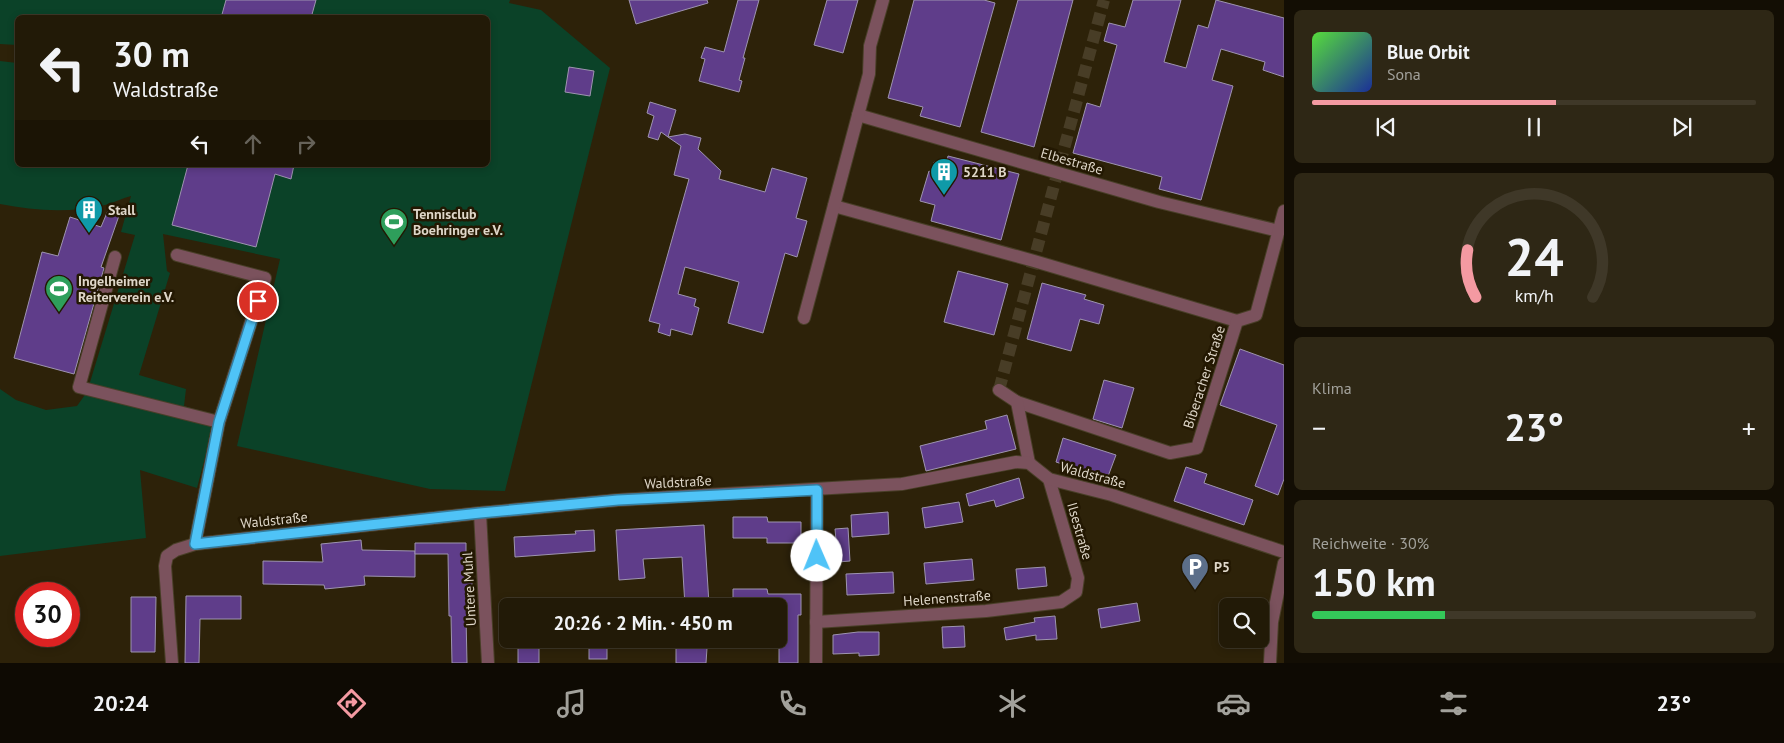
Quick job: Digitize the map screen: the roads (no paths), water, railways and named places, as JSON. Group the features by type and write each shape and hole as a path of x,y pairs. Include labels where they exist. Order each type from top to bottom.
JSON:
{"street":[{"path":"804,318 869,74 870,46 883,0"},
{"name":"Elbestraße","path":"858,115 1158,202 1279,231"},
{"path":"834,206 1034,261 1237,321"},
{"name":"Biberacher Straße","path":"1017,402 1170,453 1197,448 1237,321 1256,314 1284,211"},
{"path":"177,255 265,278 219,422 195,544"},
{"path":"115,257 79,387 219,422"},
{"path":"999,390 1017,402 1029,463"},
{"name":"Waldstraße","path":"172,663 165,566 167,556 176,550 195,544 480,513 618,500 902,484 1016,462 1029,463 1049,479 1112,495 1284,552"},
{"name":"Ilsestraße","path":"1049,479 1078,578 1076,592"},
{"path":"816,663 817,490"},
{"name":"Untere Muhl","path":"480,513 488,663"},
{"path":"1270,663 1272,622 1284,563"},
{"name":"Helenenstraße","path":"816,622 986,611 1061,602 1076,592"}],"tunnel":[{"path":"999,390 1104,0"}],"place":[{"name":"5211 B","path":"944,196"},
{"name":"Stall","path":"89,234"},
{"name":"Tennisclub Boehringer e.V.","path":"394,246"},
{"name":"Ingelheimer Reiterverein e.V.","path":"59,313"},
{"name":"P5","path":"1195,591"}]}
